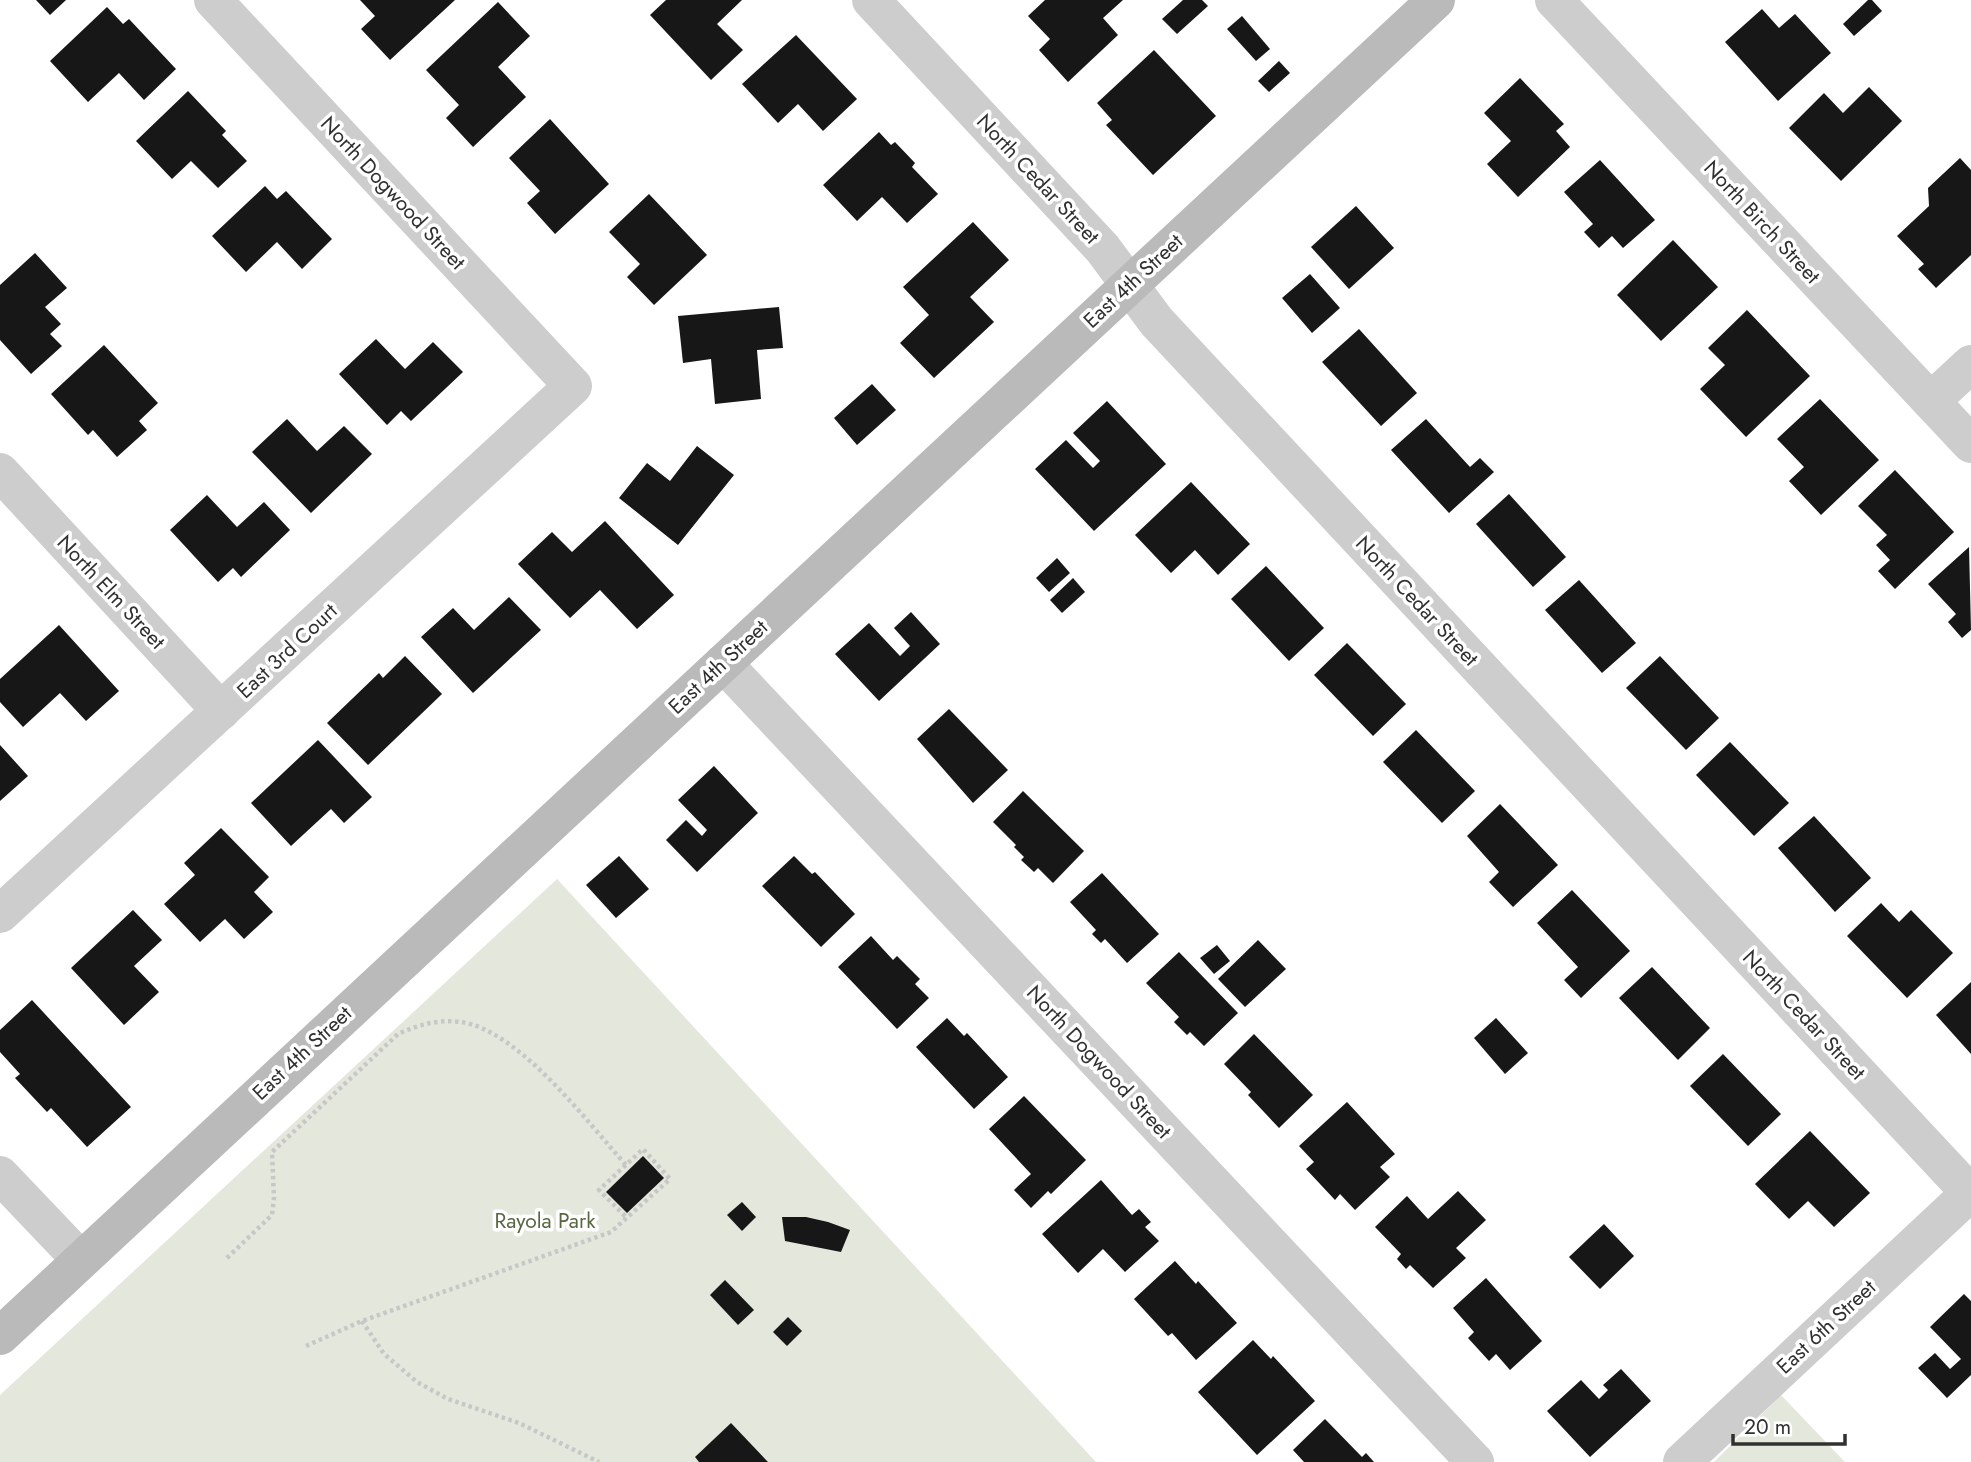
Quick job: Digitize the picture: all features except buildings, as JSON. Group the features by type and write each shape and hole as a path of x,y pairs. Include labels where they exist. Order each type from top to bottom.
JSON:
{"street":[{"name":"North Dogwood Street","path":"213,0 573,386"},
{"name":"North Cedar Street","path":"871,0 1103,249 1156,321 1971,1193"},
{"name":"East 4th Street","path":"0,1336 1436,0"},
{"name":"North Birch Street","path":"1554,0 1971,444"},
{"path":"1931,401 1971,365"},
{"name":"East 3rd Court","path":"0,914 573,386"},
{"name":"North Elm Street","path":"0,472 221,711"},
{"name":"North Dogwood Street","path":"723,663 1475,1462"},
{"path":"0,1175 80,1259"},
{"name":"East 6th Street","path":"1682,1462 1971,1193"}],"path":[{"path":"227,1258 272,1215 272,1152 398,1034 420,1025 446,1021 463,1022 481,1027 509,1044 535,1065 626,1165"},
{"path":"306,1346 362,1321 611,1232 670,1179 643,1149 599,1190 626,1217"},
{"path":"362,1321 384,1354 417,1382 448,1399 519,1423 599,1462"}],"green space":[{"name":"Rayola Park","path":"557,879 1096,1462 0,1462 0,1395"},
{"path":"1781,1395 1845,1462 1714,1462"}]}
